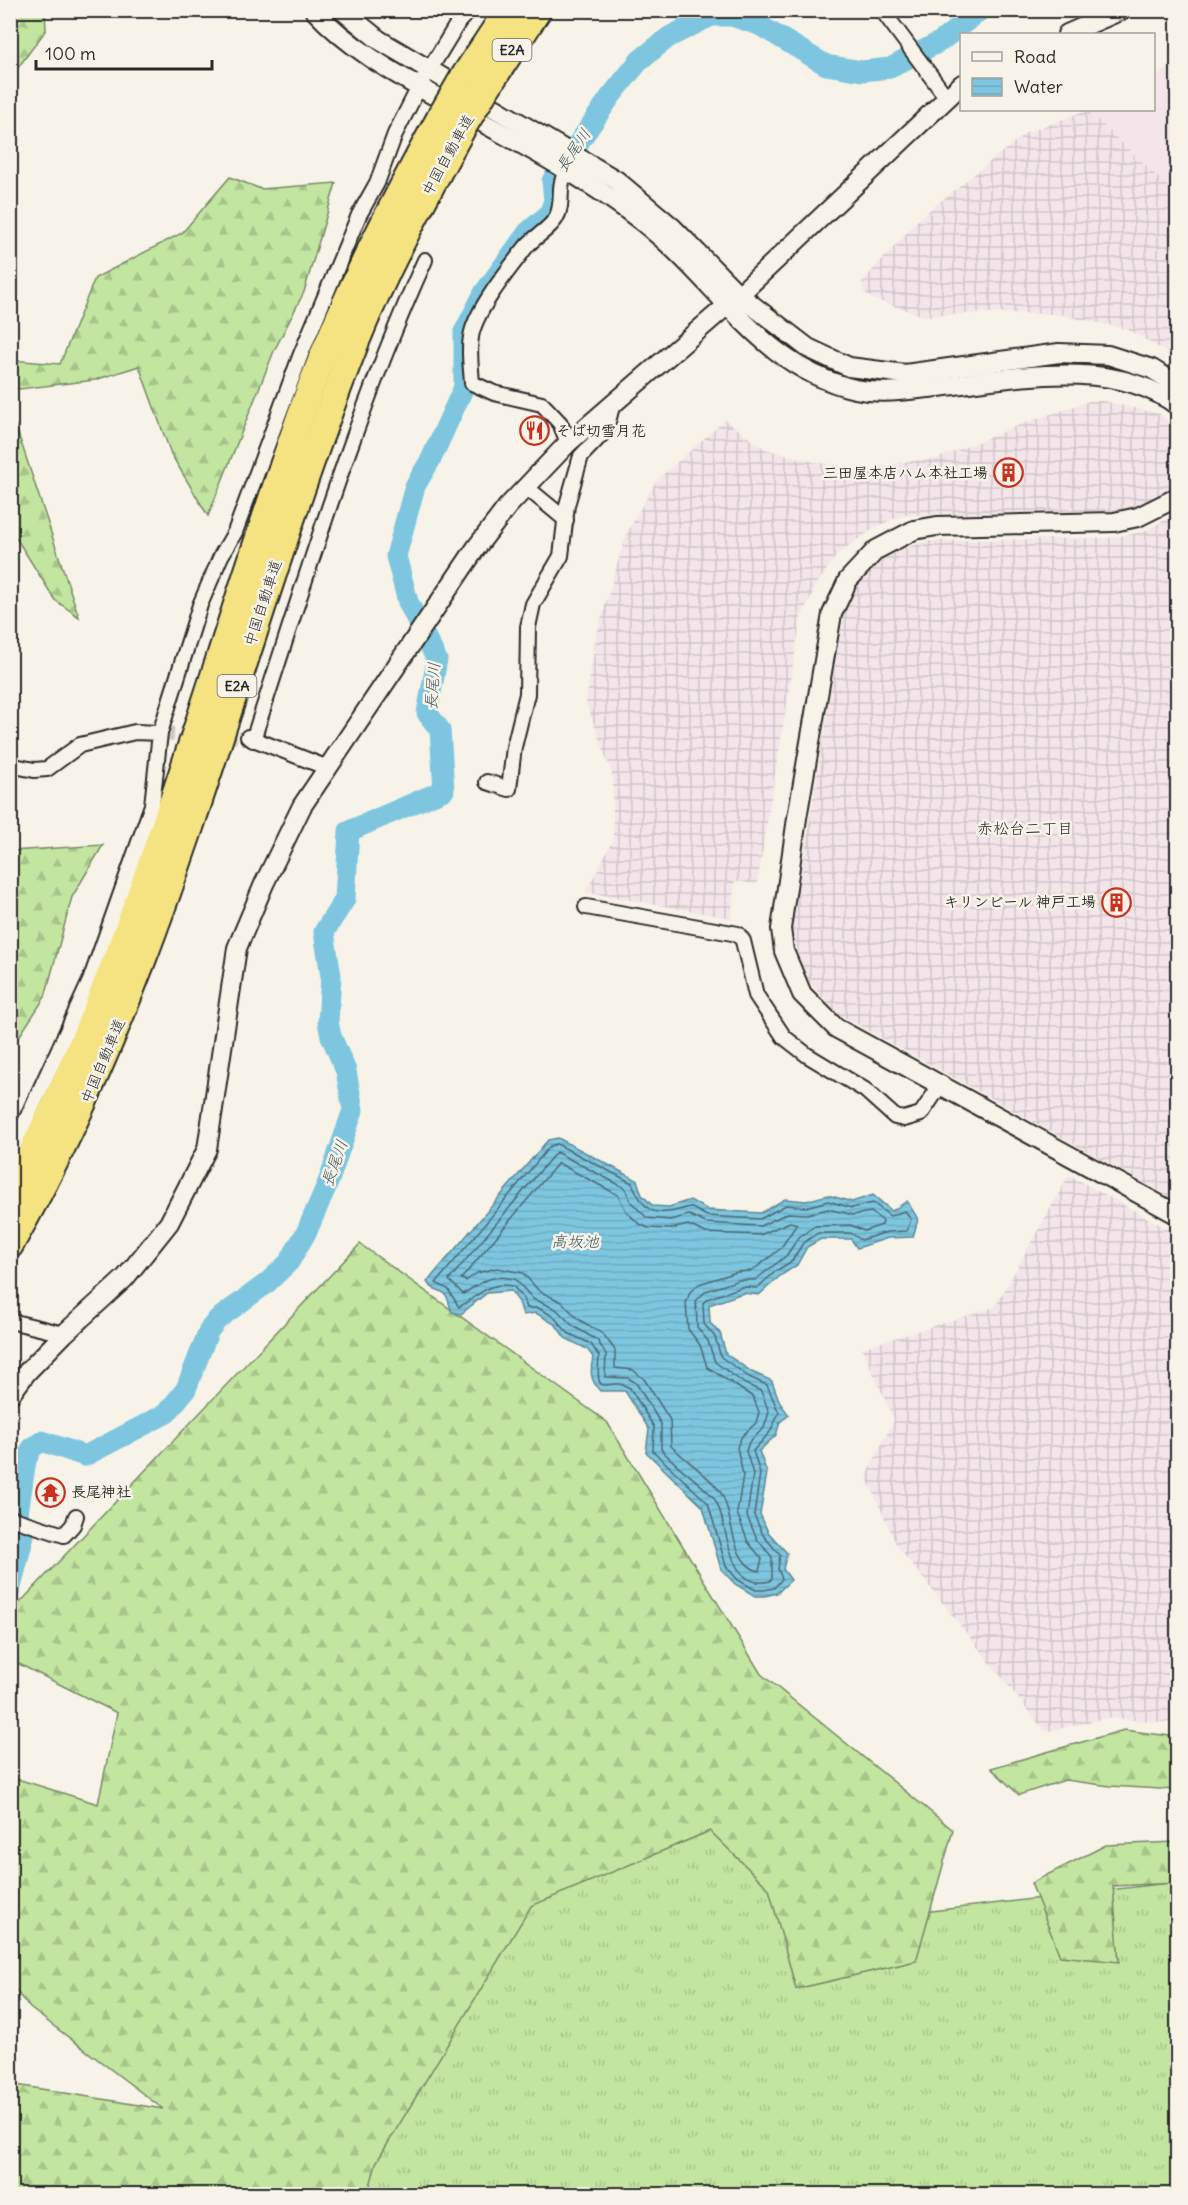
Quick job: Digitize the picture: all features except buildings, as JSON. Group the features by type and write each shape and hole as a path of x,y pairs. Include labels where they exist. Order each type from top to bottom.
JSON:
{"highway":[{"name":"中国自動車道","path":"10,1195 57,1106 82,1050 129,929 255,547 313,382 393,204 452,121 475,84 508,10"},
{"name":"中国自動車道","path":"475,84 538,10"},
{"name":"中国自動車道","path":"10,1245 80,1114 141,970 199,802 280,551 356,342 452,121"}],"street":[{"path":"314,10 335,33 366,56 567,171 623,207 733,300 808,348 849,367 874,372 905,374 1059,353 1108,356 1152,369 1178,385"},
{"path":"342,10 379,40 547,137 616,180 673,228 764,341 792,363 824,379 855,389 888,393 1042,375 1100,376 1128,383 1178,406"},
{"path":"10,1155 94,970 152,805 160,734 200,606 221,556 236,532 301,354 359,215 377,183 395,134 419,87 459,21 470,10"},
{"path":"882,10 947,98"},
{"path":"1068,33 1122,10"},
{"path":"10,1395 27,1372 64,1334 111,1293 169,1223 207,1149 237,948 302,806 476,548 526,487 568,443 733,300 960,86"},
{"path":"567,171 561,178 560,208 555,220 527,246 489,298 472,330 470,344 471,383 494,393 542,404 560,423 568,443"},
{"path":"328,768 251,738 328,511 396,324 425,260"},
{"path":"488,782 509,789 514,747 527,694 528,627 533,604 561,556 573,476 581,456 606,430 612,406"},
{"path":"526,487 566,520"},
{"path":"1178,497 1138,517 1114,522 936,526 914,530 876,550 860,564 838,597 828,636 783,905 781,929 784,951 802,994 836,1028 1178,1215"},
{"path":"10,765 34,770 48,769 80,745 135,732 160,734"},
{"path":"585,907 738,934 742,940 756,994 784,1037 807,1055 865,1090 895,1117 904,1119 921,1114 940,1084"},
{"path":"10,1321 64,1334"},
{"path":"10,1518 64,1535 73,1525 76,1516"}],"shaded area":[{"path":"1177,60 1177,195 1088,111 1155,111 1155,78"},
{"path":"1088,111 1177,195 1177,358 1127,329 1056,314 986,313 924,316 873,299 864,292 862,282 921,217 1026,133"},
{"path":"1089,401 1103,401 1160,414 1177,429 1177,485 1135,510 904,515 879,525 838,553 817,584 801,617 757,884 735,881 731,918 586,892 613,840 613,777 586,702 596,636 626,535 656,481 725,420 765,449 814,462 870,470 903,462 936,459 1022,424"},
{"name":"キリンビール 神戸工場","path":"1177,513 1177,1201 835,1012 804,975 792,929 843,617 859,584 878,562 902,549 928,541 1107,538 1143,532"},
{"path":"1069,1175 1177,1234 1177,1723 1106,1718 1045,1732 897,1546 866,1476 894,1420 862,1348 995,1307"}],"green space":[{"path":"11,10 45,11 46,30 11,77"},
{"path":"230,177 261,189 336,183 304,292 274,351 208,516 171,454 139,366 95,380 11,390 11,360 60,364 95,278 182,233"},
{"path":"10,409 79,617 55,600 11,530"},
{"path":"103,845 72,897 45,997 11,1049 11,851"},
{"path":"360,1244 607,1422 761,1674 953,1830 916,1961 796,1989 769,1889 710,1831 531,1906 376,2163 368,2194 11,2194 10,2084 163,2109 30,2008 11,1985 11,1777 98,1804 117,1713 11,1660 11,1612"},
{"path":"1124,1730 1177,1737 1177,1790 1110,1786 1065,1780 1019,1795 991,1768"},
{"path":"697,1735 804,1926 1177,1882 1177,2194 319,2194 397,1986"},
{"path":"1177,1842 1177,1883 1113,1886 1119,1962 1060,1956 1031,1883 1106,1845"}],"water":[{"name":"高坂池","path":"558,1138 637,1180 642,1195 653,1206 669,1207 690,1200 708,1210 761,1213 785,1199 806,1201 828,1195 852,1202 873,1195 892,1211 907,1201 918,1219 913,1237 888,1238 857,1248 851,1239 821,1239 807,1247 797,1265 780,1276 759,1295 743,1293 709,1305 710,1323 720,1333 726,1354 752,1372 772,1381 780,1403 789,1415 780,1422 776,1435 759,1451 767,1473 760,1514 768,1532 787,1553 783,1569 791,1580 777,1593 755,1596 735,1584 721,1569 703,1507 646,1452 649,1429 625,1391 600,1391 594,1383 591,1367 593,1357 587,1349 565,1338 556,1325 536,1313 523,1315 519,1302 511,1291 487,1293 461,1314 452,1312 446,1295 432,1288 427,1282 548,1140"}],"waterway":[{"name":"長尾川","path":"10,1591 24,1535 18,1513 26,1460 32,1448 42,1441 85,1456 167,1413 186,1389 209,1330 218,1319 267,1283 289,1262 307,1231 329,1180 353,1110 346,1071 331,1036 328,1022 331,976 324,932 345,899 349,831 444,790 440,730 427,713 437,660 408,602 396,556 415,486 431,459 464,387 464,332 484,293 502,268 528,232 549,214 554,201 552,181 611,96 640,60 669,37 711,16 732,16 759,25 826,65 862,71 890,68 941,41 981,10"}],"tunnel":[{"path":"160,733 248,737"}],"place":[{"name":"そば切雪月花","path":"535,431"},
{"name":"三田屋本店ハム本社工場","path":"1009,473"},
{"name":"キリンビール 神戸工場","path":"1117,902"},
{"name":"長尾神社","path":"50,1492"}],"district":[{"name":"赤松台二丁目","path":"1025,828"}]}
